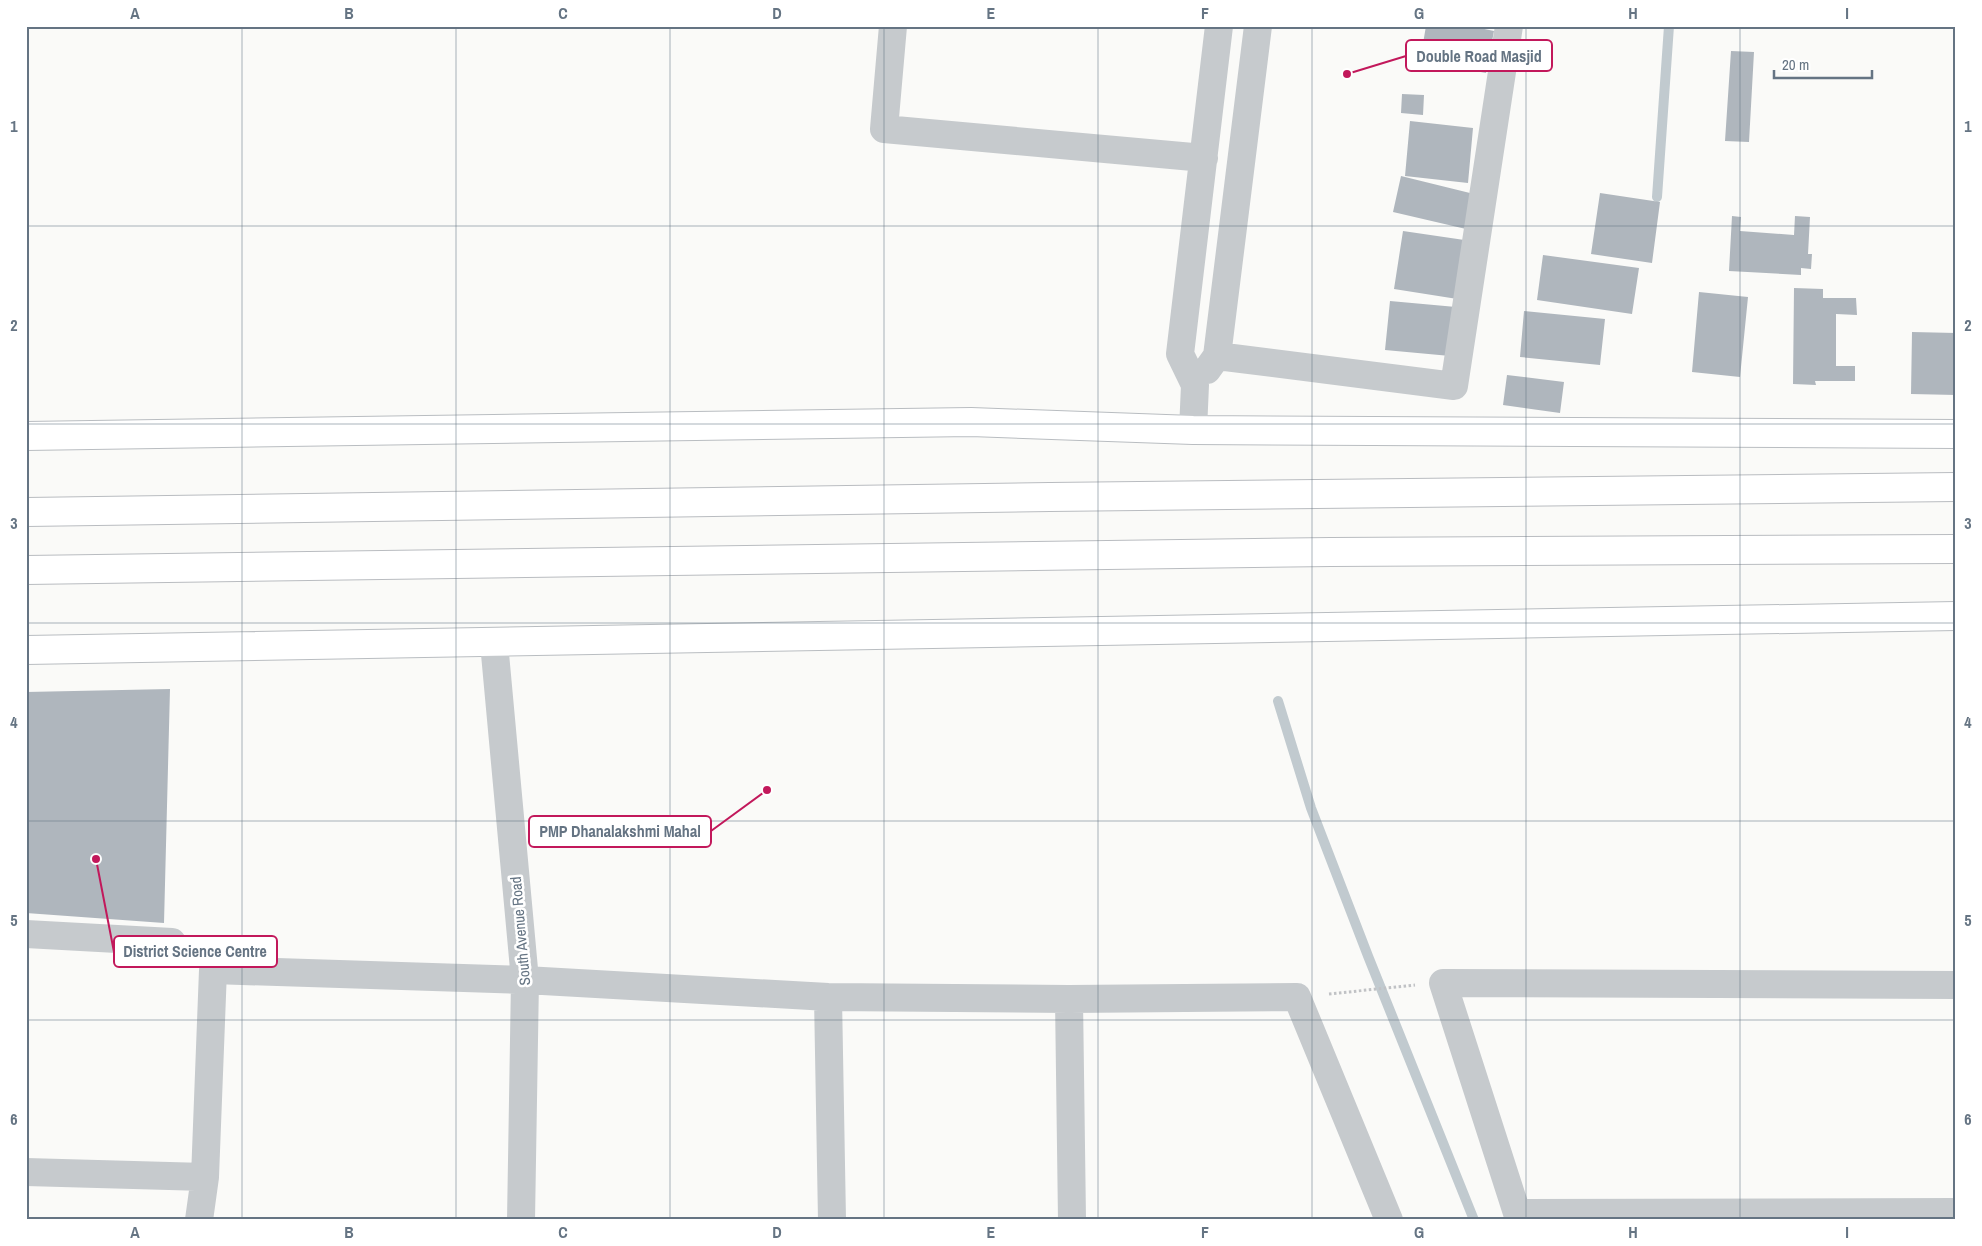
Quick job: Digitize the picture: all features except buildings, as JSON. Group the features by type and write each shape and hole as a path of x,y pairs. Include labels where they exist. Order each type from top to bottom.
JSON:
{"main road":[{"path":"26,436 971,422 1193,430 1956,434"},
{"path":"26,512 1040,497 1956,487"},
{"path":"26,570 1341,552 1956,549"},
{"path":"26,650 1956,616"}],"street":[{"path":"893,26 884,129 1204,158"},
{"path":"1193,430 1195,385 1180,354 1219,26"},
{"path":"1195,385 1217,356 1258,26"},
{"path":"1217,356 1454,386 1509,26"},
{"name":"South Avenue Road","path":"494,642 525,980 520,1220"},
{"path":"26,934 172,942"},
{"path":"199,1220 205,1176 213,970 525,980 828,997 1069,999 1297,997 1389,1220"},
{"path":"1956,985 1442,983 1518,1216 1956,1212"},
{"path":"828,997 832,1220"},
{"path":"1069,999 1072,1220"},
{"path":"26,1172 205,1176"}],"path":[{"path":"1297,997 1442,983"}],"waterway":[{"path":"1657,197 1669,26"},
{"path":"1278,701 1311,808 1474,1220"}],"place":[{"name":"Double Road Masjid","path":"1347,74"},
{"name":"PMP Dhanalakshmi Mahal","path":"767,790"},
{"name":"District Science Centre","path":"96,859"}]}
